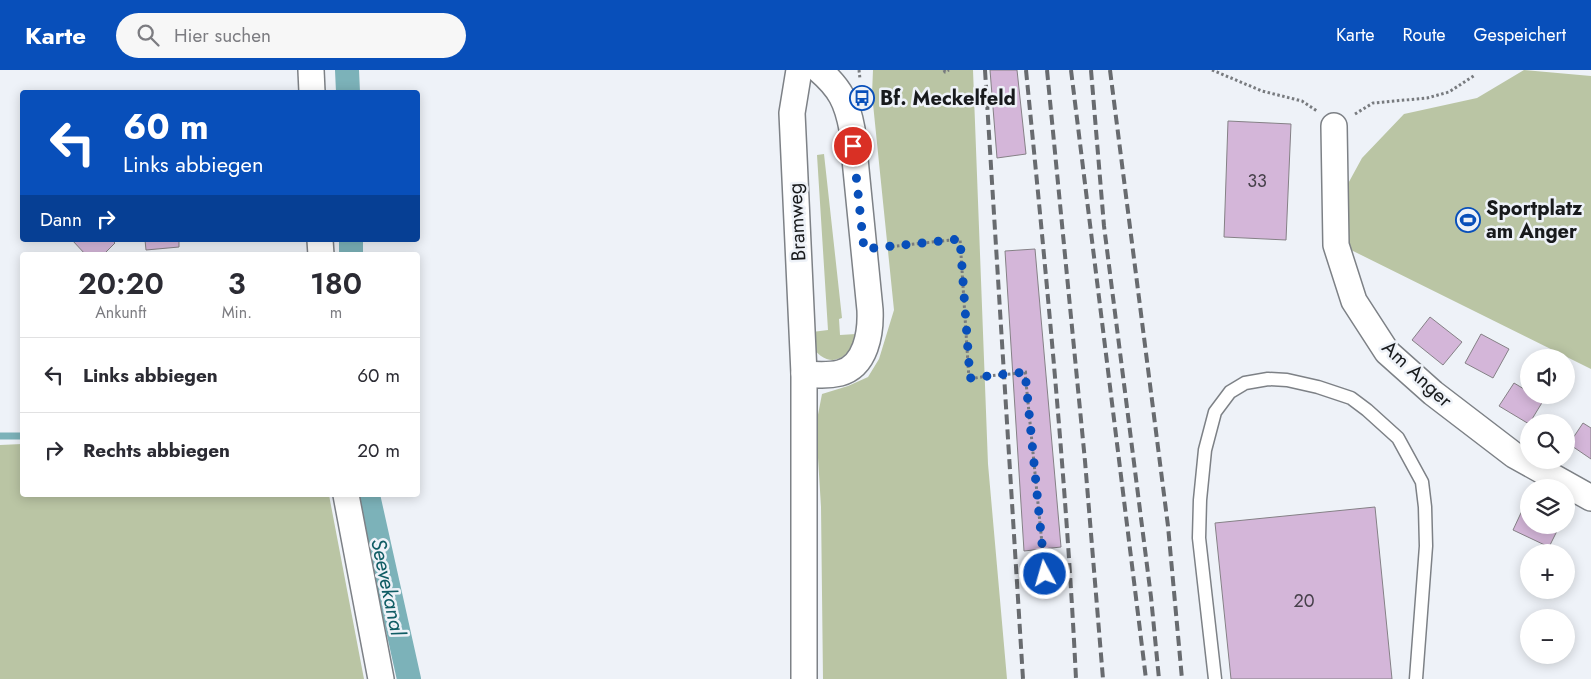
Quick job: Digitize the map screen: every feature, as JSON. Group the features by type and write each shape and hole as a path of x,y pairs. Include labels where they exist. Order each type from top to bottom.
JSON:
{"street":[{"path":"311,70 312,90"},
{"name":"Bramweg","path":"799,70 792,113 804,374 804,679"},
{"path":"804,374 826,375 840,373 850,368 865,349 871,327 852,129 845,102 837,88 819,70"},
{"name":"Am Anger","path":"1334,126 1336,245 1354,301 1387,352 1433,393 1514,455 1591,498"},
{"path":"346,497 381,679"}],"lane":[{"path":"1215,679 1199,538 1200,500 1205,450 1215,412 1230,392 1246,383 1268,378 1318,387 1351,398 1398,438 1422,482 1426,506 1426,546 1416,679"}],"path":[{"path":"944,70 944,72 949,70"},
{"path":"1212,70 1262,91 1302,101"},
{"path":"1334,126 1373,103 1427,98 1449,92 1475,75"},
{"path":"864,249 960,239 970,378 1026,372 1045,574"},
{"path":"1026,574 1062,573"}],"green space":[{"path":"873,70 973,70 988,464 1007,679 823,679 821,507 816,425 822,394 848,386 868,377 879,359 894,310 872,94"},
{"name":"Sportplatz am Anger","path":"1524,70 1591,76 1591,369 1575,361 1575,349 1551,349 1347,248 1344,191 1362,158 1404,114 1477,98"},
{"path":"824,154 842,318 839,319 840,335 856,334 849,351 839,359 833,360 821,356 815,350 812,332 828,330 817,155"},
{"path":"20,444 20,497 329,497 364,679 0,679 0,445"}],"building":[{"path":"990,70 1017,70 1026,154 997,158"},
{"path":"1228,121 1291,124 1286,240 1224,237"},
{"path":"74,242 115,243 106,252 83,252"},
{"path":"145,242 179,242 179,247 146,250"},
{"path":"1035,249 1061,547 1024,551 1005,251"},
{"path":"1430,317 1462,342 1443,365 1412,340"},
{"path":"1481,334 1509,349 1493,378 1465,363"},
{"path":"1514,383 1520,387 1520,404 1541,404 1535,414 1520,414 1520,419 1499,406"},
{"path":"1583,423 1591,428 1591,459 1575,448 1575,435"},
{"path":"1375,507 1392,679 1231,679 1215,523"},
{"path":"1520,515 1520,533 1513,530"},
{"path":"1521,534 1556,534 1550,544 1543,544"}],"waterway":[{"name":"Seevekanal","path":"347,70 348,90"},
{"name":"Seevekanal","path":"351,242 351,252"},
{"path":"0,436 20,436"},
{"name":"Seevekanal","path":"368,497 409,679"}],"railway":[{"path":"985,70 1023,679"},
{"path":"1026,70 1061,450 1076,679"},
{"path":"1047,70 1085,461 1103,679"},
{"path":"1071,70 1146,679"},
{"path":"1091,70 1104,226 1151,597 1159,679"},
{"path":"1110,70 1168,526 1182,679"}],"place":[{"name":"Bf. Meckelfeld","path":"862,98"},
{"name":"Sportplatz am Anger","path":"1468,220"}],"route":[{"path":"853,146 864,249 960,239 970,378 1025,372 1045,574"}]}
